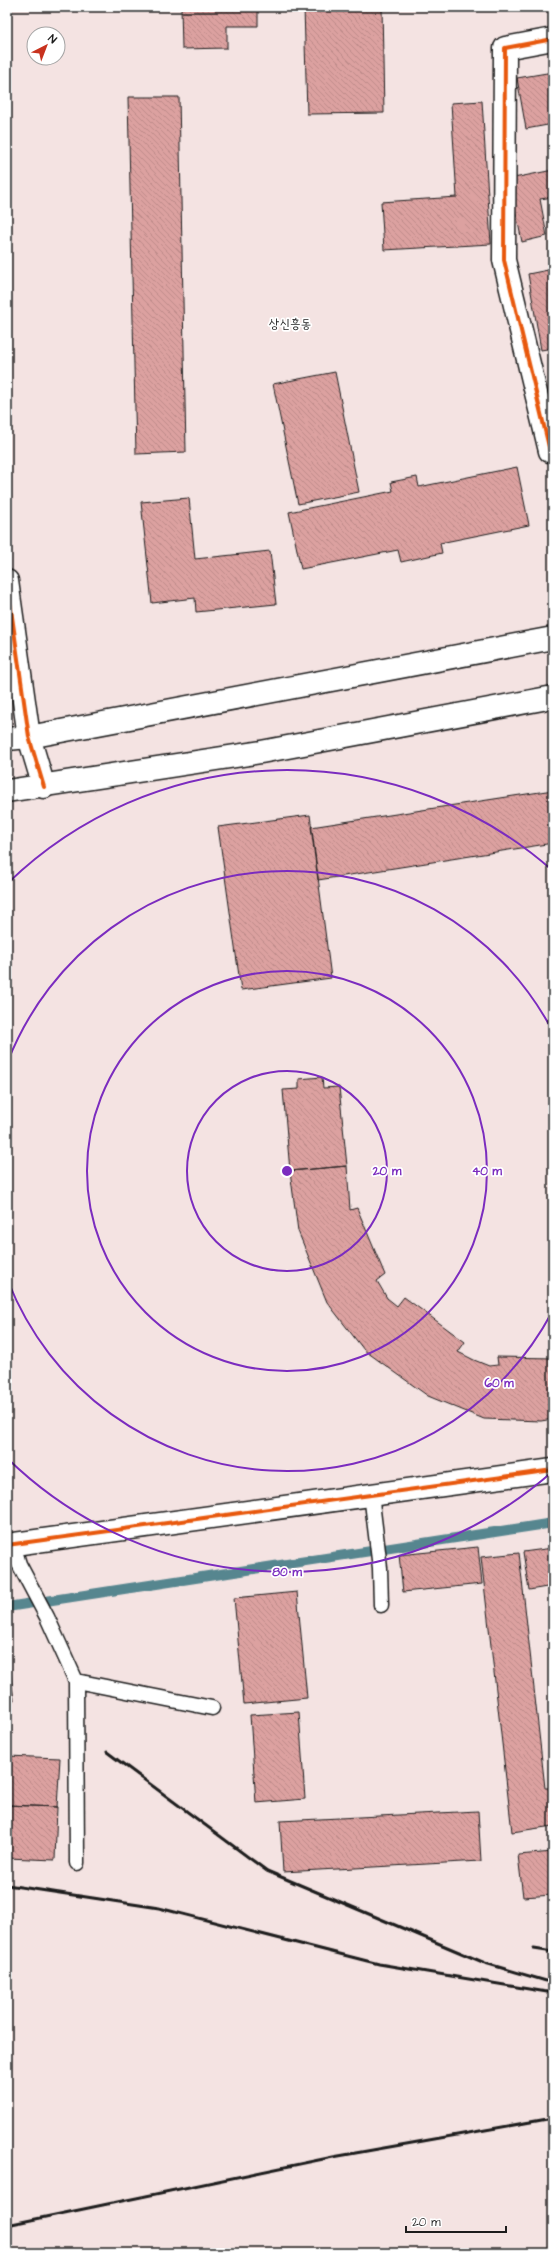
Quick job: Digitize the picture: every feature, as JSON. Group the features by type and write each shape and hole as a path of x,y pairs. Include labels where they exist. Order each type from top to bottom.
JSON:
{"street":[{"path":"550,451 504,260 505,48 553,39"},
{"path":"7,581 29,738 44,787"},
{"path":"7,739 29,738 553,638"},
{"path":"7,792 261,752 553,698"},
{"path":"13,1551 371,1494 553,1470"}],"lane":[{"path":"371,1494 380,1568 381,1605"},
{"path":"13,1551 47,1617 76,1681 77,1863"},
{"path":"76,1681 212,1708"}],"building":[{"path":"181,7 258,7 258,26 227,26 227,48 182,49"},
{"path":"304,7 382,7 384,113 307,114"},
{"path":"553,72 553,124 526,129 517,78"},
{"path":"128,97 179,97 186,452 136,454"},
{"path":"482,101 491,244 384,250 381,202 457,197 451,103"},
{"path":"553,170 553,197 540,199 547,236 522,242 509,179"},
{"path":"553,269 553,348 541,350 528,274"},
{"path":"335,372 359,492 298,504 273,384"},
{"path":"517,467 529,525 440,543 442,553 401,562 398,550 301,569 289,512 393,491 391,482 417,477 419,487"},
{"path":"189,498 195,559 270,551 276,604 196,612 195,598 152,603 141,502"},
{"path":"553,790 553,843 318,880 311,827"},
{"path":"310,815 331,978 241,990 218,827"},
{"path":"322,1077 323,1088 339,1087 347,1166 290,1171 283,1090 299,1089 299,1079"},
{"path":"347,1166 350,1210 357,1208 385,1275 377,1281 387,1298 397,1306 404,1297 465,1342 458,1352 489,1366 498,1365 497,1357 553,1358 553,1419 541,1421 484,1419 428,1396 364,1350 327,1302 298,1231 290,1171"},
{"path":"478,1547 482,1584 403,1592 399,1555"},
{"path":"553,1548 553,1586 529,1590 523,1552"},
{"path":"519,1553 545,1788 553,1788 553,1826 512,1832 481,1557"},
{"path":"297,1592 307,1698 244,1704 234,1598"},
{"path":"7,1649 14,1700 7,1701"},
{"path":"299,1712 305,1799 256,1803 250,1715"},
{"path":"7,1756 60,1758 57,1807 7,1805"},
{"path":"7,1805 57,1807 55,1860 7,1858"},
{"path":"478,1811 481,1861 283,1872 280,1821"},
{"path":"553,1852 553,1895 523,1897 518,1855"}],"waterway":[{"path":"7,1607 553,1523"}],"railway":[{"path":"107,1752 267,1871 485,1963 553,1983"},
{"path":"7,1885 159,1908 379,1964 553,1993"},
{"path":"534,1949 553,1952"},
{"path":"7,2225 333,2157 553,2118"}],"cycle path":[{"path":"550,451 504,260 505,48 553,39"},
{"path":"7,581 29,737 44,787"},
{"path":"7,1545 553,1470"}],"district":[{"name":"상신흥동","path":"290,323"}]}
